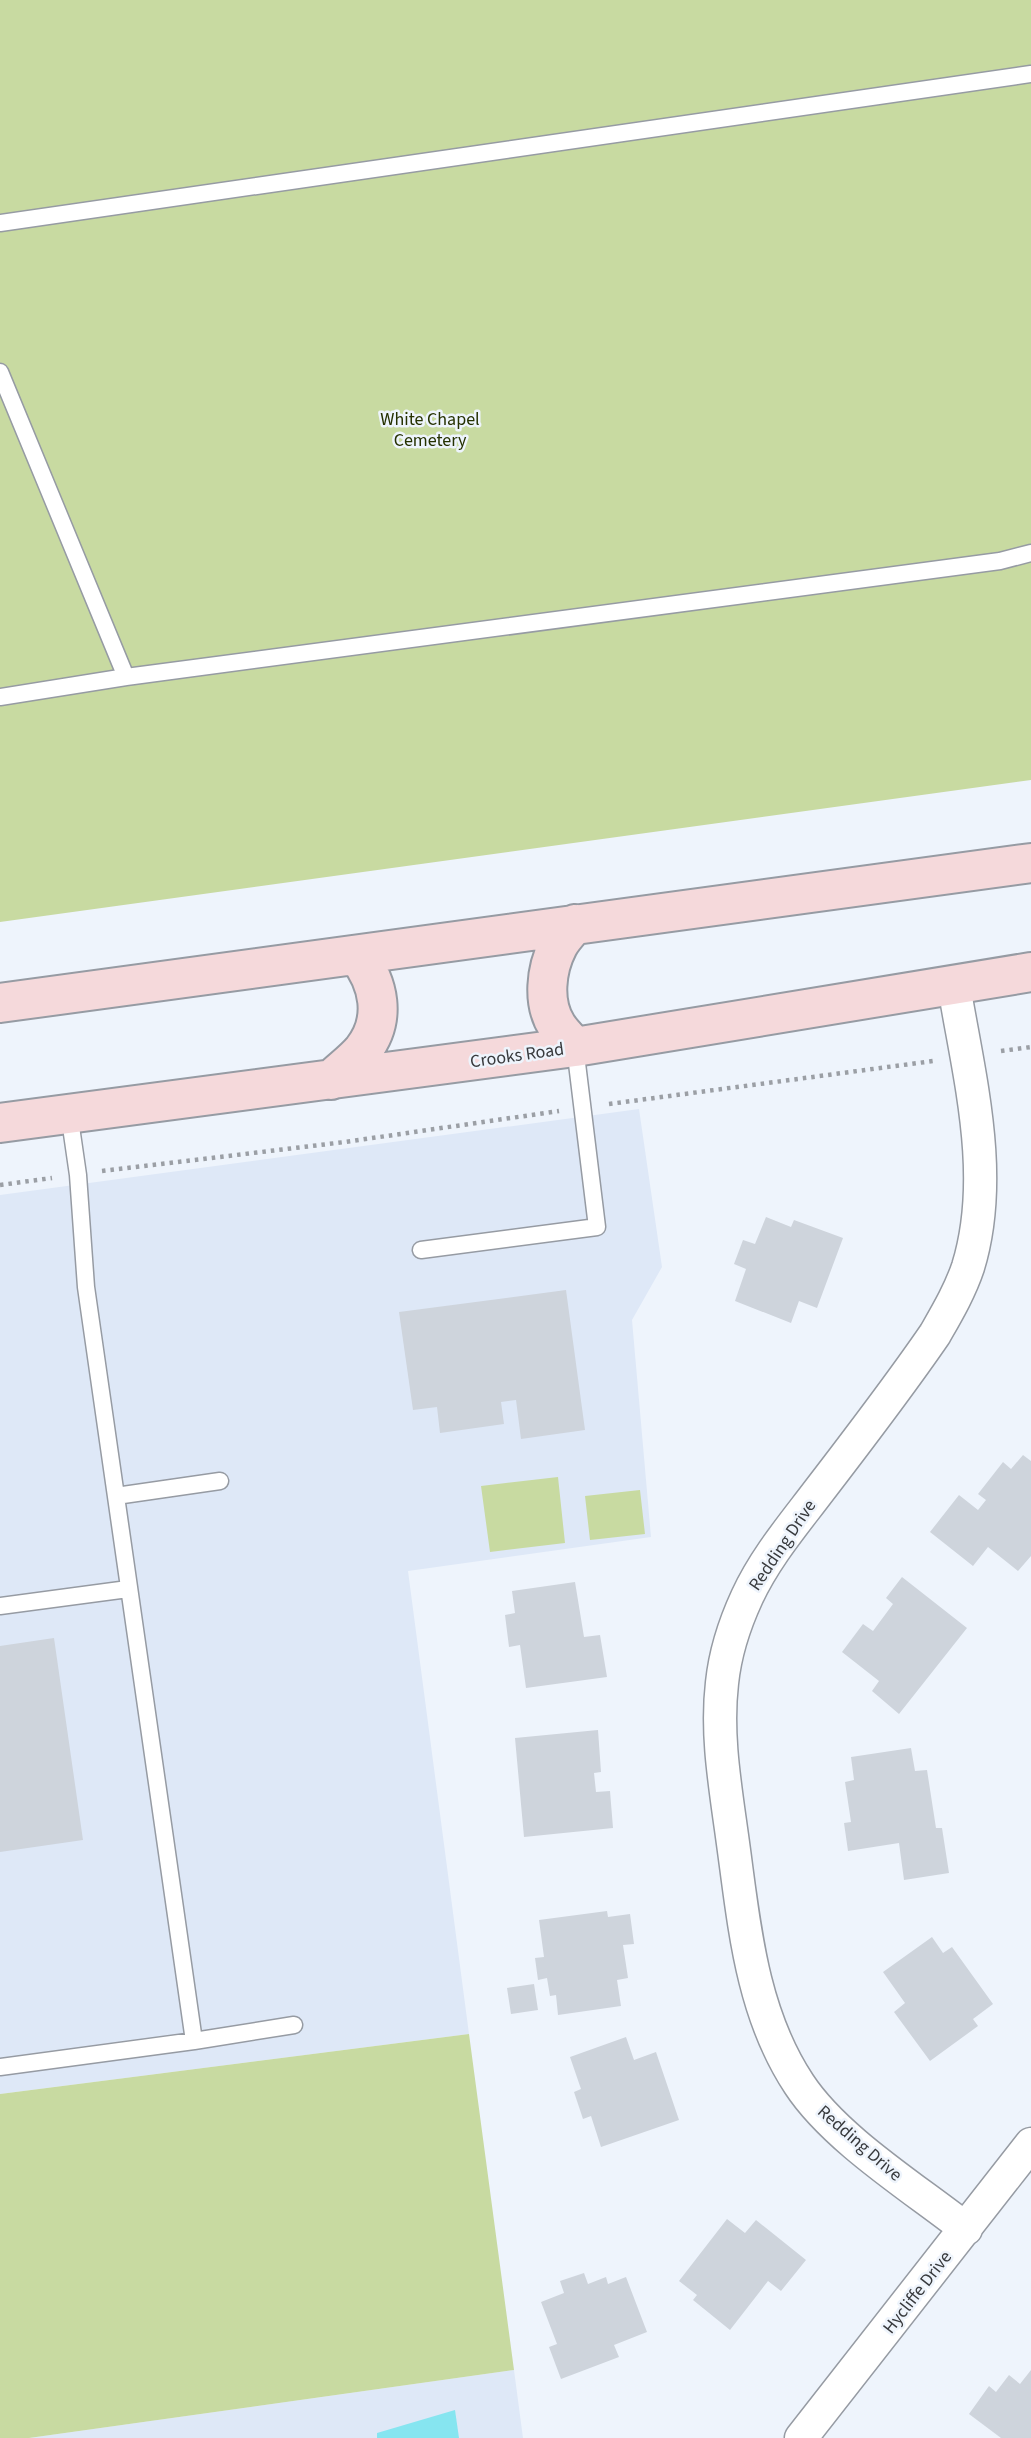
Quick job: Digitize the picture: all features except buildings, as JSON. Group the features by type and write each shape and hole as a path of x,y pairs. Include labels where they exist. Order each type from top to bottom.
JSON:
{"main road":[{"path":"0,1003 1031,863"},
{"path":"575,924 559,943 551,962 547,987 548,1007 556,1026 575,1047"},
{"path":"331,1080 362,1052 376,1024 379,1006 376,988 368,969 357,954"},
{"name":"Crooks Road","path":"0,1123 575,1047 1031,972"}],"street":[{"name":"Redding Drive","path":"954,986 980,1162 975,1237 968,1267 955,1300 935,1334 770,1555 747,1596 732,1639 722,1680 720,1711 722,1759 749,1954 766,2019 781,2053 799,2084 834,2124 966,2229"},
{"name":"Hycliffe Drive","path":"801,2438 1031,2144"}],"lane":[{"path":"0,223 1031,74"},
{"path":"0,372 126,677"},
{"path":"0,696 1000,561 1031,553"},
{"path":"421,1250 597,1227 575,1047"},
{"path":"69,1112 78,1174 86,1287 194,2041"},
{"path":"116,1496 220,1480"},
{"path":"0,1606 128,1589"},
{"path":"0,2067 293,2025"}],"path":[{"path":"991,1053 1031,1047"},
{"path":"601,1106 939,1060"},
{"path":"0,1185 345,1142 561,1111"}],"shaded area":[{"path":"639,1109 662,1267 632,1320 651,1537 408,1571 469,2034 0,2094 0,1195"},
{"path":"514,2370 523,2438 29,2438"}],"green space":[{"name":"White Chapel Cemetery","path":"0,0 1031,0 1031,780 0,922"},
{"path":"558,1477 565,1543 490,1552 481,1486"},
{"path":"640,1490 645,1534 590,1540 585,1496"},
{"path":"469,2034 514,2370 29,2438 0,2438 0,2094"}],"water":[{"path":"455,2410 459,2438 377,2438 377,2433"}]}
